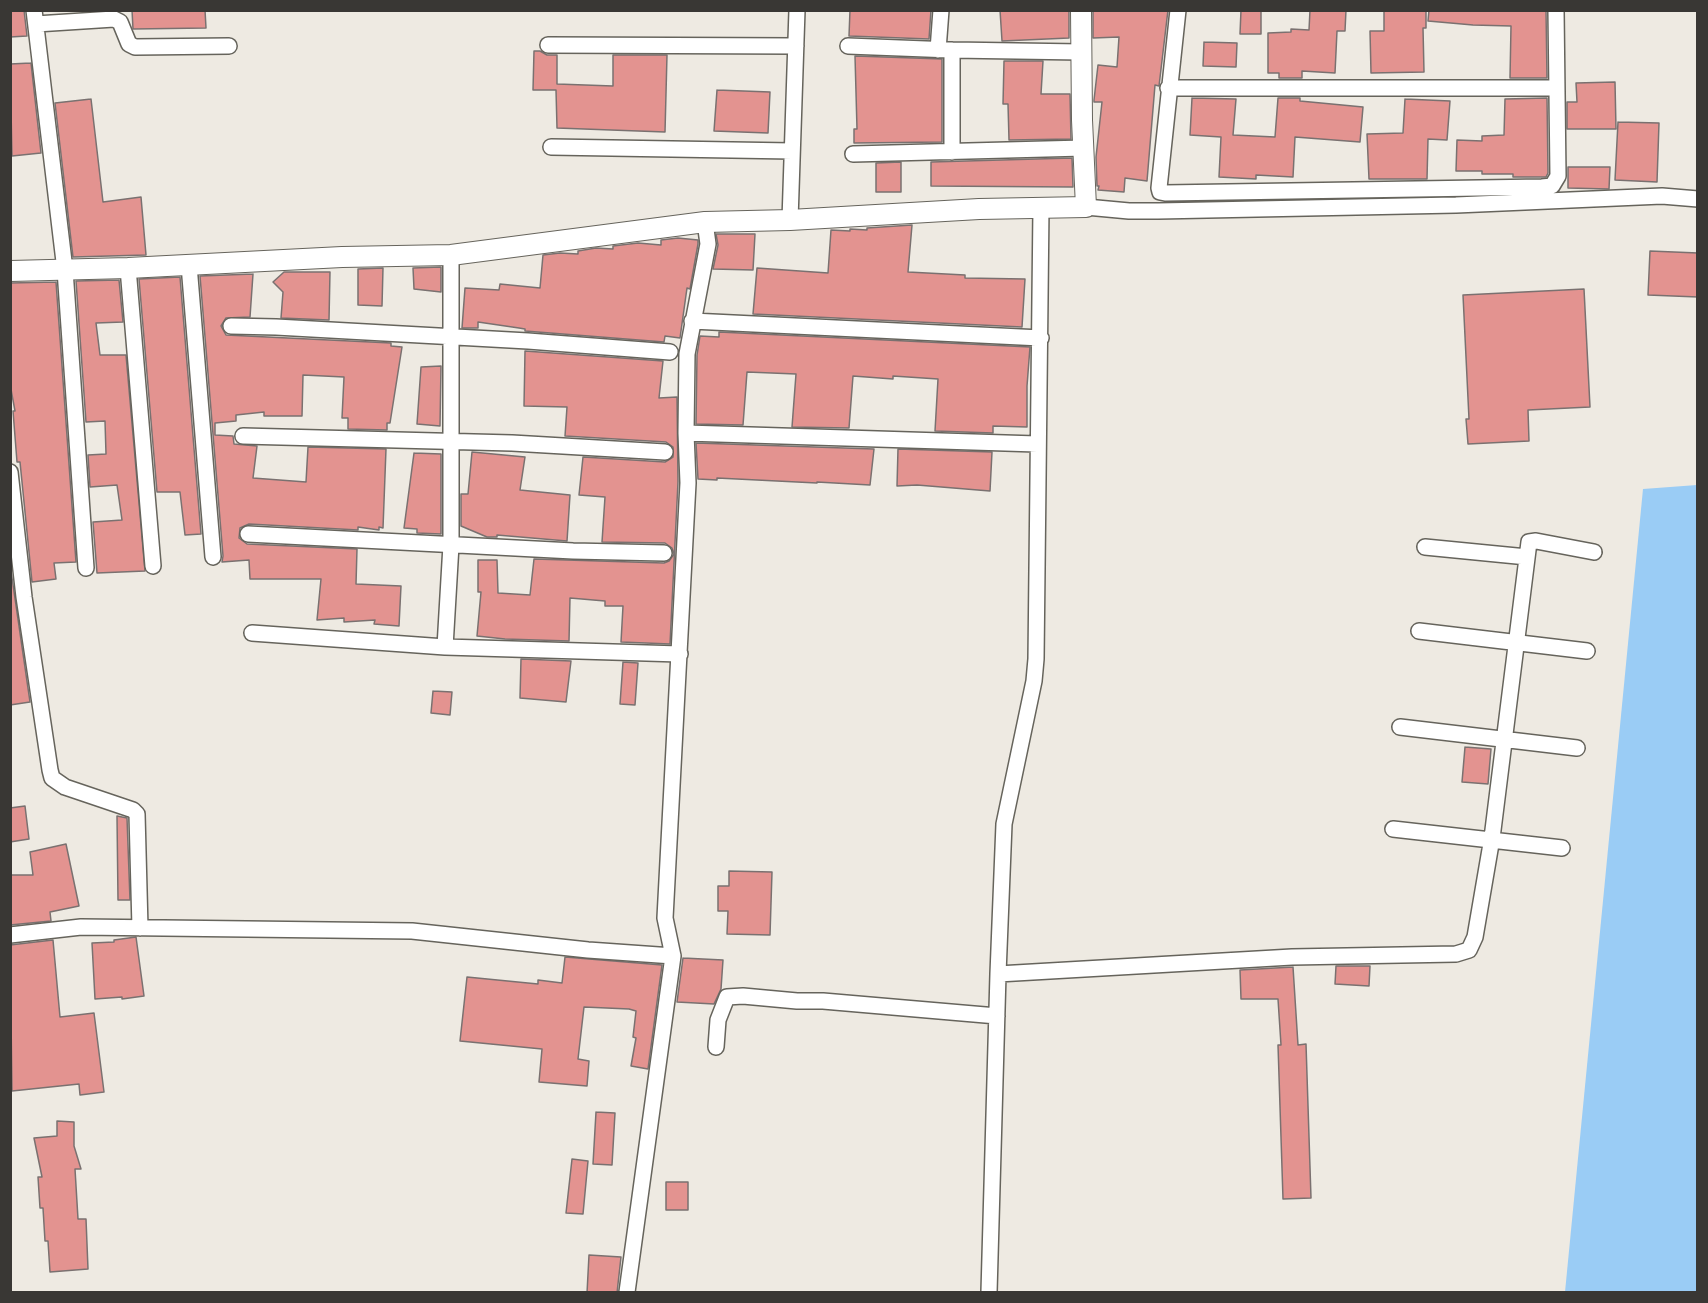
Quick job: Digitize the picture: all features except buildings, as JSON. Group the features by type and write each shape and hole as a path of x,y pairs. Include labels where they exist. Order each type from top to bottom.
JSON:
{"street":[{"path":"790,220 797,10"},
{"path":"941,10 952,152"},
{"path":"1081,10 1086,207"},
{"path":"1178,10 1159,188 1160,192 1165,194 1552,186 1558,176 1556,10"},
{"path":"86,568 65,270 35,17 114,19 120,16 126,39 135,47 229,46"},
{"path":"548,45 796,46"},
{"path":"848,46 1081,52"},
{"path":"1168,88 1556,88"},
{"path":"551,147 792,151"},
{"path":"853,154 1084,148"},
{"path":"10,271 128,268 342,257 452,255 705,222 1041,207 1158,211 1456,206 1662,195 1698,199"},
{"path":"989,1293 1004,824 1034,681 1037,444 1041,338 1041,207"},
{"path":"627,1293 673,956 665,918 688,483 687,354 708,244 705,222"},
{"path":"445,647 451,545 452,255"},
{"path":"189,265 213,557"},
{"path":"128,268 153,566"},
{"path":"692,321 1041,338"},
{"path":"231,326 451,337 670,352"},
{"path":"686,433 1037,444"},
{"path":"243,436 512,443 665,452"},
{"path":"10,472 24,597 52,778 65,787 133,810 137,814 140,928"},
{"path":"248,534 664,553"},
{"path":"998,974 1292,957 1456,954 1470,950 1475,937 1492,838 1529,542 1594,552"},
{"path":"1425,547 1527,556"},
{"path":"1419,630 1587,651"},
{"path":"252,633 445,647 680,654"},
{"path":"1400,727 1577,748"},
{"path":"1393,829 1492,838 1562,848"},
{"path":"10,935 81,927 412,931 588,950 673,956"},
{"path":"716,1047 718,1020 727,997 823,1001 997,1016"}],"water":[{"path":"1697,485 1697,1292 1565,1292 1643,489"}]}
